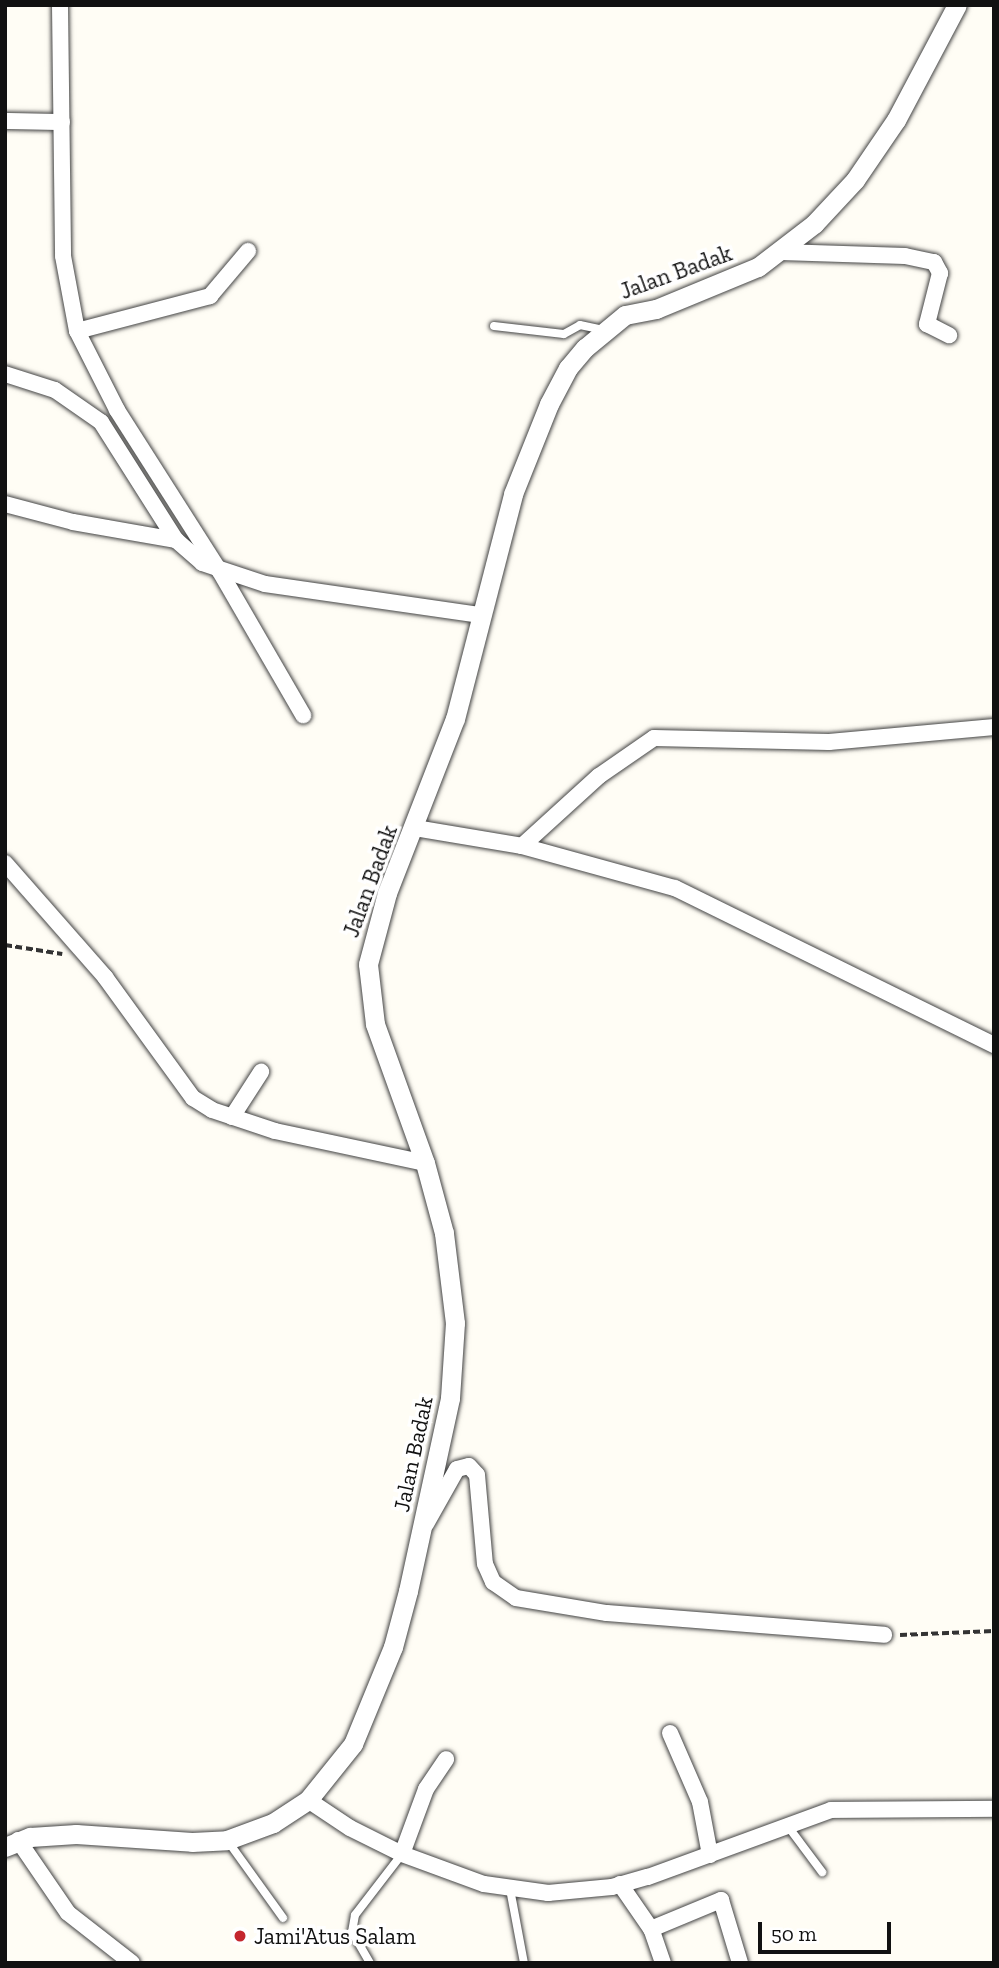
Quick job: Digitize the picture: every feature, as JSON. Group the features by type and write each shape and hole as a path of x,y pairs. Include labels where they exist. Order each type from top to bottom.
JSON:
{"street":[{"path":"60,5 63,256 77,331 117,410 219,570 303,715"},
{"name":"Jalan Badak","path":"11,1843 76,1834 178,1842 228,1840 273,1823 308,1800 353,1744 393,1647 422,1532 450,1398 455,1323 444,1233 425,1163 375,1024 368,973 370,950 387,893 415,828 455,719 503,523 549,404 568,369 604,330 625,314 689,296 781,252 855,180 903,108 957,5"},
{"path":"5,121 62,122"},
{"path":"77,331 211,296 248,251"},
{"path":"781,252 905,256 934,262 940,273 927,324 930,330 949,335"},
{"path":"5,374 55,390 101,422 176,540 194,558 219,570 290,589 481,615"},
{"path":"5,504 94,526 176,540"},
{"path":"522,846 599,776 654,738 829,742 994,726"},
{"path":"415,828 522,846 643,879 708,902 994,1045"},
{"path":"5,863 90,960 138,1020 181,1086 202,1104 232,1117 332,1146 425,1163"},
{"path":"232,1117 261,1072"},
{"path":"422,1532 457,1469 469,1466 477,1475 485,1564 493,1582 516,1598 582,1610 884,1635"},
{"path":"670,1733 701,1802 710,1856"},
{"path":"402,1854 426,1789 446,1759"},
{"path":"308,1800 349,1828 402,1854 510,1889 581,1891 620,1885 710,1856 787,1825 851,1809 994,1809"},
{"path":"11,1843 68,1913 132,1963"},
{"path":"620,1885 651,1929 663,1963"},
{"path":"651,1929 721,1900 740,1963"}],"lane":[{"path":"494,326 564,334 580,325 604,330"},
{"path":"787,1825 822,1872"},
{"path":"228,1840 283,1919"},
{"path":"370,1963 352,1932 355,1915 402,1854"},
{"path":"510,1889 524,1963"}],"path":[{"path":"5,945 90,960"},
{"path":"884,1635 994,1631"}],"place":[{"name":"Jami'Atus Salam","path":"240,1936"}]}
